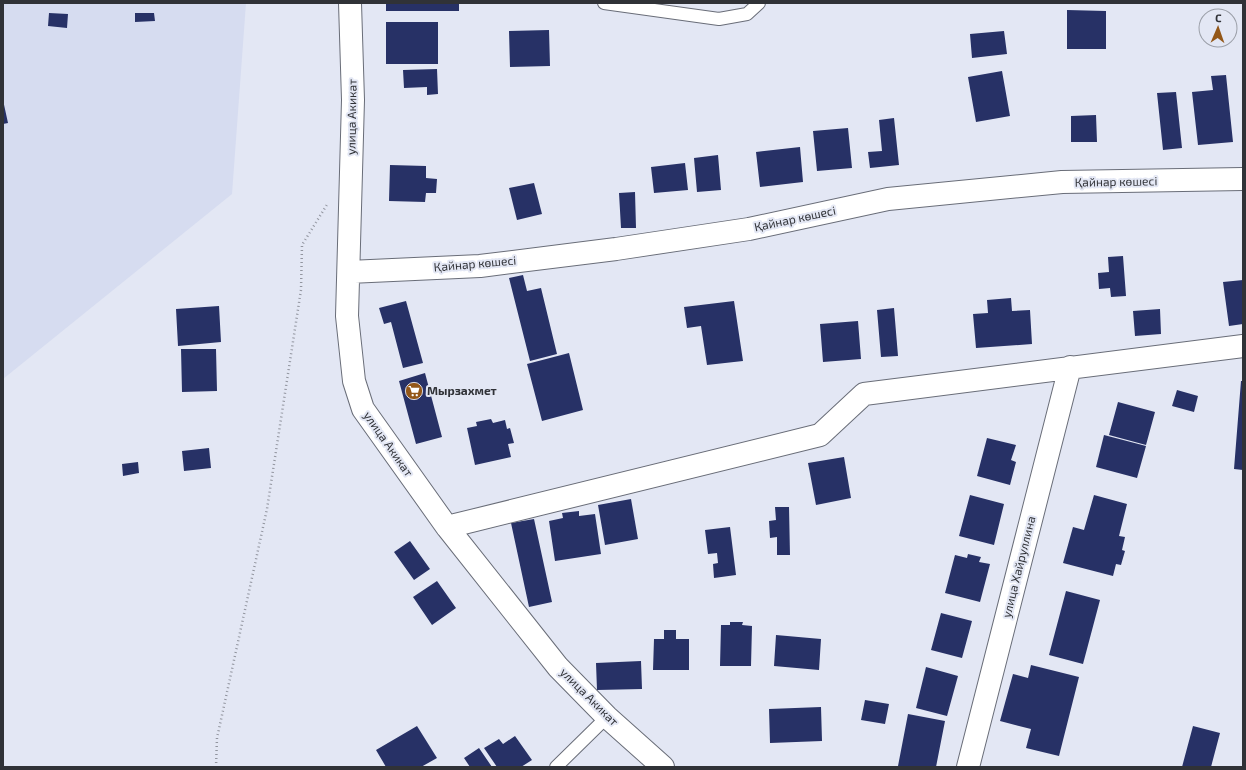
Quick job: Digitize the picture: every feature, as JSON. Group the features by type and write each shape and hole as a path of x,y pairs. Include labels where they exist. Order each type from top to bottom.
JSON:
{"street":[{"name":"улица Акикат","path":"350,3 353,100 347,316 354,381 363,409 447,527 558,666 607,717 663,767"},
{"name":"Қайнар көшесі","path":"349,272 480,266 616,249 749,229 888,199 1062,182 1243,179"},
{"path":"447,527 820,435 864,394 1243,346"},
{"name":"улица Хайруллина","path":"968,767 1070,367"}],"lane":[{"path":"604,3 719,19 747,14 759,3"},
{"path":"556,767 607,717"}],"path":[{"path":"216,767 217,738 267,508 301,290 302,245 330,199"}],"shaded area":[{"path":"3,3 246,3 232,194 3,379"}],"building":[{"path":"386,3 459,3 459,11 386,11"},
{"path":"1067,10 1106,11 1106,49 1067,49"},
{"path":"49,13 68,14 67,28 48,26"},
{"path":"135,13 154,13 155,21 135,22"},
{"path":"386,22 438,22 438,64 386,64"},
{"path":"549,30 550,66 510,67 509,31"},
{"path":"1004,31 1007,54 972,58 970,34"},
{"path":"437,69 438,94 427,95 427,87 404,88 403,70"},
{"path":"1002,71 1010,116 976,122 968,77"},
{"path":"1226,75 1233,142 1198,145 1192,92 1213,90 1211,76"},
{"path":"1176,92 1182,148 1163,150 1157,93"},
{"path":"3,100 8,123 3,124"},
{"path":"1096,115 1097,142 1071,142 1071,116"},
{"path":"894,118 899,165 870,168 868,152 882,151 879,120"},
{"path":"848,128 852,168 817,171 813,131"},
{"path":"800,147 803,182 760,187 756,152"},
{"path":"718,155 721,190 697,192 694,158"},
{"path":"685,163 688,190 654,193 651,167"},
{"path":"390,165 426,166 426,178 437,179 436,193 426,193 425,202 389,201"},
{"path":"534,183 542,214 517,220 509,188"},
{"path":"635,192 636,228 621,228 619,193"},
{"path":"1123,256 1126,296 1111,297 1110,288 1099,289 1098,273 1109,272 1108,257"},
{"path":"523,275 527,291 541,288 557,354 530,361 509,278"},
{"path":"1243,280 1243,324 1229,326 1223,282"},
{"path":"1011,298 1012,311 1030,310 1032,344 976,348 973,314 988,313 987,300"},
{"path":"406,301 423,363 403,368 391,322 384,324 379,308"},
{"path":"734,301 743,361 707,365 701,326 687,328 684,307"},
{"path":"219,306 221,342 178,346 176,309"},
{"path":"894,308 898,356 881,357 877,310"},
{"path":"1160,309 1161,334 1135,336 1133,311"},
{"path":"858,321 861,359 823,362 820,324"},
{"path":"181,349 216,349 217,391 182,392"},
{"path":"569,353 583,410 542,421 527,364"},
{"path":"425,373 442,437 416,444 399,381"},
{"path":"1241,381 1243,381 1243,470 1234,469"},
{"path":"1177,390 1198,396 1194,412 1172,406"},
{"path":"1118,402 1155,412 1146,445 1109,435"},
{"path":"491,419 493,423 505,420 507,429 510,428 514,443 508,444 511,457 475,465 467,428 477,426 476,422"},
{"path":"1104,435 1146,446 1137,478 1096,467"},
{"path":"987,438 1016,445 1011,460 1016,462 1010,485 977,476"},
{"path":"209,448 211,468 184,471 182,451"},
{"path":"844,457 851,498 816,505 808,463"},
{"path":"138,462 139,473 123,476 122,464"},
{"path":"970,495 1004,504 994,545 959,536"},
{"path":"1094,495 1127,504 1119,536 1125,537 1122,550 1125,551 1121,565 1116,564 1113,576 1063,563 1073,527 1084,530"},
{"path":"631,499 638,539 605,545 598,505"},
{"path":"775,507 789,507 790,555 777,555 777,537 770,538 769,521 776,520"},
{"path":"579,511 579,516 595,514 601,554 555,561 549,521 563,518 562,513"},
{"path":"534,519 552,602 529,607 511,523"},
{"path":"730,527 736,575 714,578 713,564 718,563 717,553 708,554 705,530"},
{"path":"410,541 430,569 414,580 394,552"},
{"path":"968,554 981,557 979,562 990,564 980,602 945,593 955,555 967,558"},
{"path":"437,581 456,608 432,625 413,597"},
{"path":"1066,591 1100,600 1083,664 1049,655"},
{"path":"941,613 972,621 962,658 931,650"},
{"path":"730,622 743,622 742,625 752,626 751,666 720,666 721,625 730,625"},
{"path":"664,630 676,630 676,639 689,639 689,670 653,670 654,639 664,639"},
{"path":"776,635 821,639 819,670 774,666"},
{"path":"641,661 642,689 597,690 596,663"},
{"path":"1031,665 1079,677 1059,756 1026,748 1031,729 1000,721 1013,674 1028,678"},
{"path":"926,667 958,676 947,716 916,708"},
{"path":"865,700 889,704 885,724 861,720"},
{"path":"821,707 822,741 770,743 769,709"},
{"path":"908,714 945,721 936,767 898,766"},
{"path":"417,726 437,758 421,767 386,767 376,750"},
{"path":"1193,726 1220,733 1211,767 1182,767"},
{"path":"515,736 532,760 521,767 497,767 484,748 499,739 503,744"},
{"path":"479,748 492,767 470,767 464,758"}],"place":[{"name":"Мырзахмет","path":"414,391"}]}
